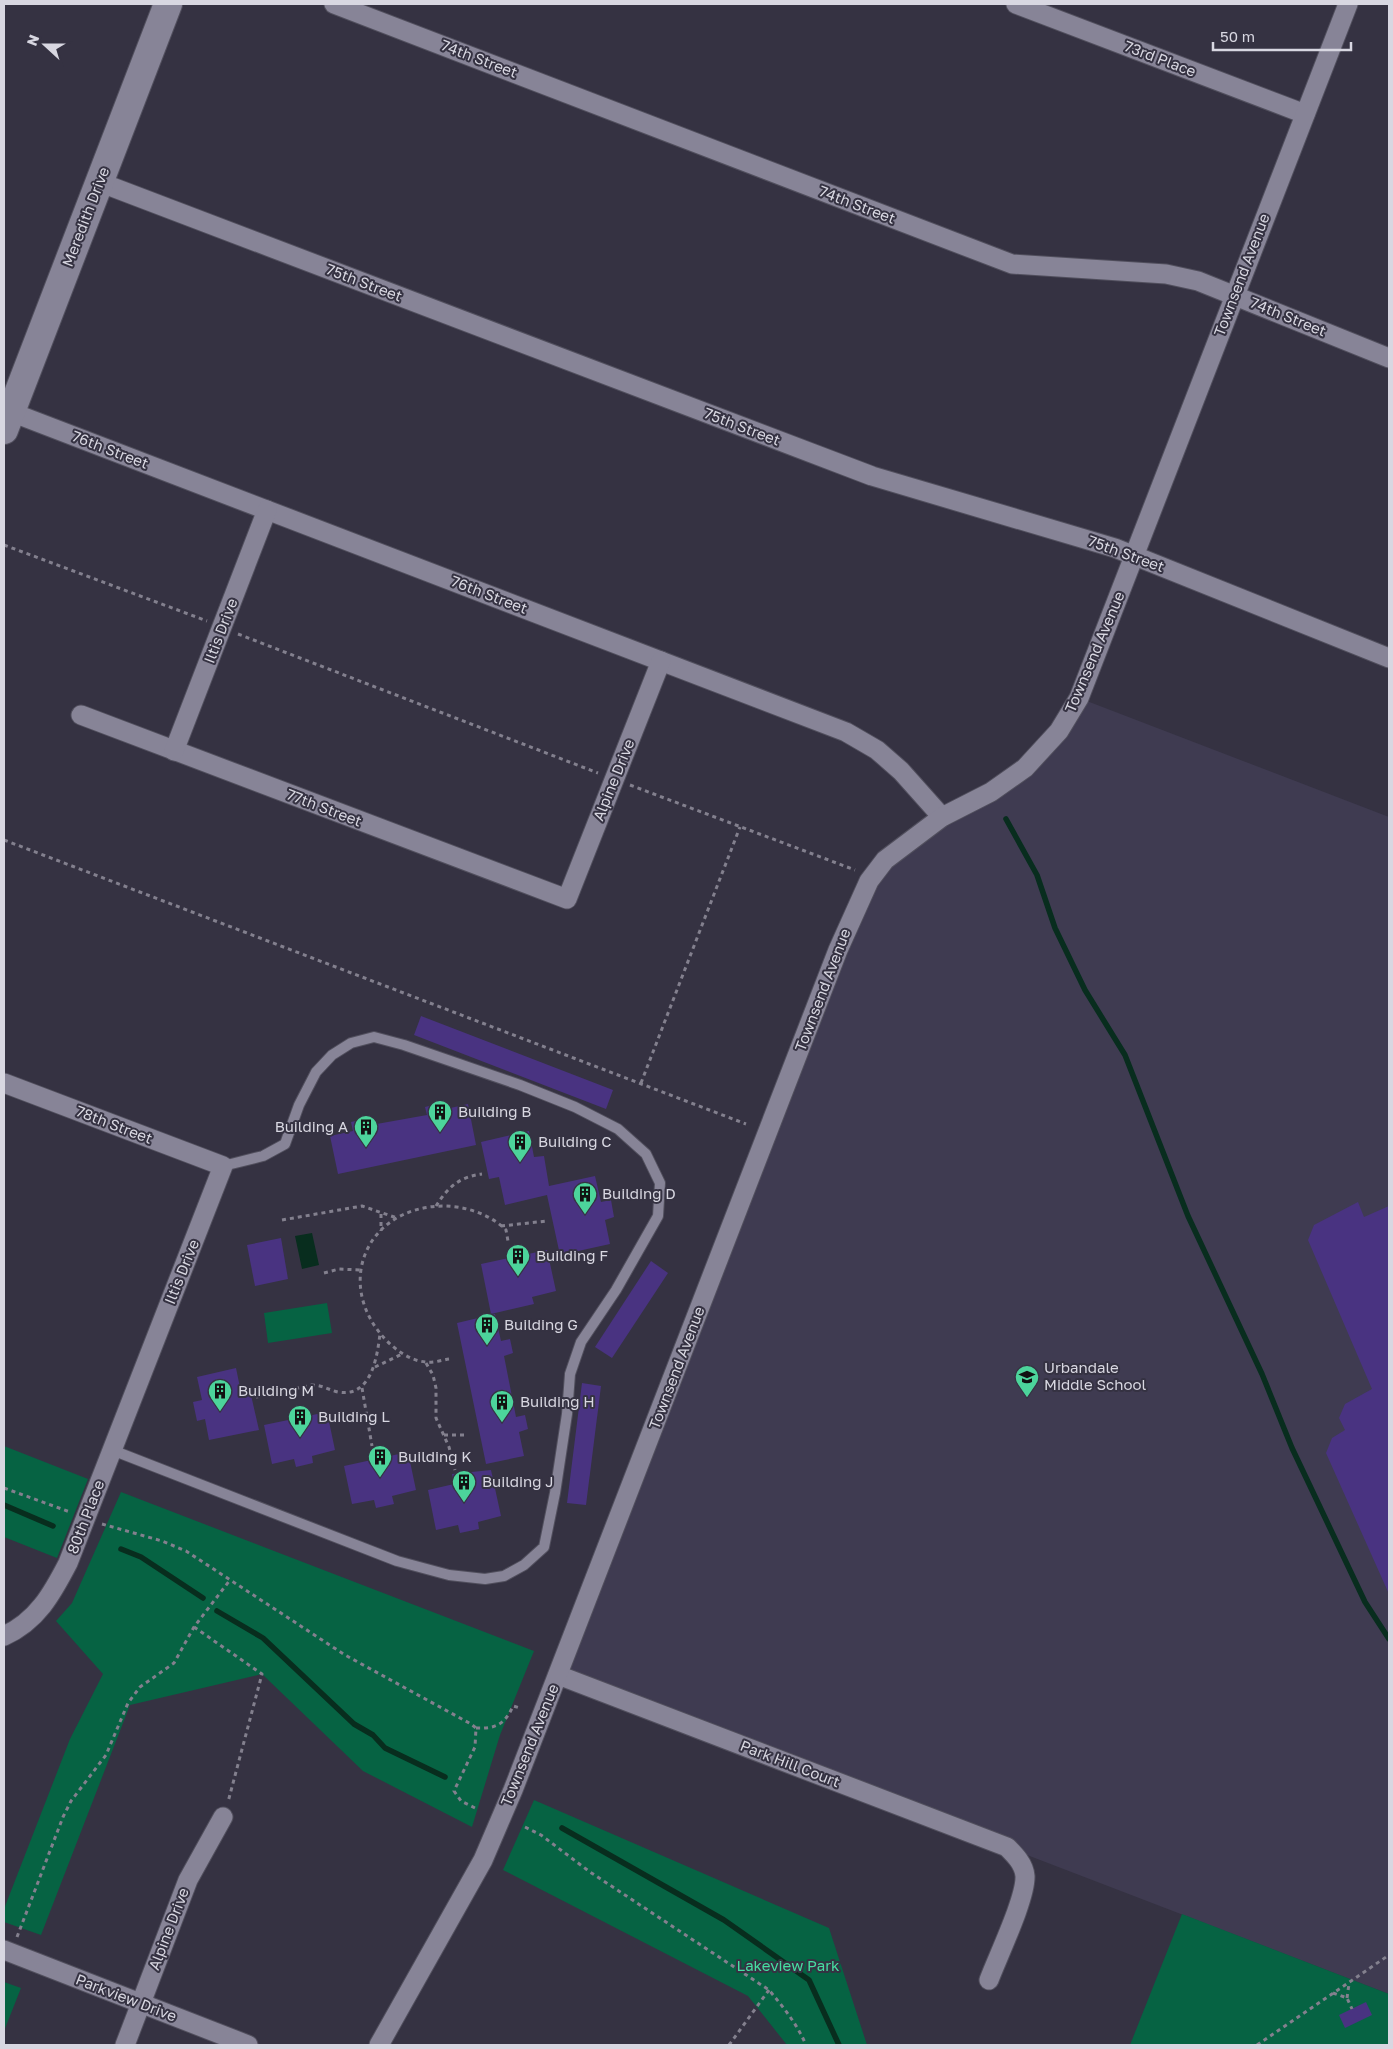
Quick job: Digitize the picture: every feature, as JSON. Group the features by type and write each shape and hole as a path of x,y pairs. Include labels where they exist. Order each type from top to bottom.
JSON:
{"main road":[{"name":"Meredith Drive","path":"7,421 168,4"}],"street":[{"name":"74th Street","path":"334,4 1012,264 1105,268 1166,274 1198,281 1389,358"},
{"name":"73rd Place","path":"1016,4 1305,114"},
{"name":"Townsend Avenue","path":"379,2045 483,1860 524,1763 838,950 872,877 885,860 942,817 992,792 1018,773 1043,751 1059,731 1078,698 1135,556 1348,4"},
{"name":"75th Street","path":"99,182 872,476 1115,548 1389,658"},
{"name":"76th Street","path":"7,421 267,510 846,732 877,750 901,771 942,817"},
{"name":"Iltis Drive","path":"174,751 267,510"},
{"name":"Alpine Drive","path":"567,899 661,661"},
{"name":"77th Street","path":"81,715 567,899"},
{"name":"78th Street","path":"4,1083 223,1166"},
{"name":"Iltis Drive","path":"140,1377 223,1166"},
{"name":"80th Place","path":"4,1636 32,1617 50,1598 68,1563 140,1377"},
{"name":"Park Hill Court","path":"558,1675 1007,1847 1019,1859 1025,1875 1023,1892 989,1980"},
{"name":"Alpine Drive","path":"125,2045 188,1880 223,1817"},
{"name":"Parkview Drive","path":"7,1952 248,2045"}],"lane":[{"path":"112,1450 397,1561 449,1575 485,1579 504,1576 524,1565 544,1547 556,1493 567,1414 570,1374 581,1342 642,1247 658,1216 660,1183 646,1154 618,1129 575,1107 520,1085 404,1045 374,1038 351,1042 332,1055 316,1072 299,1105 285,1144 263,1156 223,1166"}],"path":[{"path":"4,545 194,618 223,625 242,636 614,780 872,877"},
{"path":"641,1083 740,827"},
{"path":"4,840 746,1124"},
{"path":"436,1206 447,1189 455,1183 469,1176 482,1174"},
{"path":"282,1220 353,1206 370,1207 380,1214 398,1218"},
{"path":"449,1359 425,1362 402,1354 372,1325 363,1299 361,1270 368,1245 380,1232 408,1210 436,1206 468,1209 506,1230 508,1241"},
{"path":"380,1214 380,1232"},
{"path":"501,1226 525,1225 546,1221"},
{"path":"324,1273 339,1269 361,1270"},
{"path":"372,1446 362,1388 374,1367 380,1334"},
{"path":"374,1367 402,1354"},
{"path":"425,1362 434,1375 436,1418 444,1435 455,1470"},
{"path":"256,1397 312,1385 319,1385 338,1392 362,1388"},
{"path":"444,1435 464,1435"},
{"path":"4,1488 86,1518 162,1541 186,1551 344,1655 436,1704 476,1728 496,1727 502,1724 513,1706 520,1708"},
{"path":"7,1952 71,1801 106,1755 128,1703 140,1688 174,1663 194,1627 230,1580"},
{"path":"194,1627 262,1674 223,1817"},
{"path":"476,1728 475,1747 454,1791 461,1801 477,1809"},
{"path":"525,1827 541,1836 603,1881 769,1990 801,2032 806,2045"},
{"path":"1257,2045 1300,2018 1332,1993 1389,1955"},
{"path":"1349,1983 1348,1998 1352,2009"},
{"path":"729,2045 769,1990"},
{"path":"1332,1993 1348,1998"}],"shaded area":[{"name":"Urbandale Middle School","path":"1079,698 1389,817 1389,1994 558,1675 869,881 991,792"},
{"path":"312,1233 319,1265 302,1269 295,1236"}],"green space":[{"path":"327,1303 332,1333 268,1343 264,1313"},
{"path":"4,1446 88,1479 57,1558 4,1537"},
{"path":"121,1492 534,1651 500,1735 472,1827 363,1771 262,1674 130,1705 41,1935 4,1922 4,1909 70,1739 103,1674 56,1621 72,1603"},
{"name":"Lakeview Park","path":"534,1800 829,1928 867,2045 787,2045 748,1996 503,1870"},
{"path":"1182,1914 1389,1994 1389,2045 1130,2045"},
{"path":"4,1982 21,1988 4,2031"}],"building":[{"path":"421,1016 613,1090 606,1109 414,1035"},
{"path":"445,1102 446,1109 468,1104 476,1145 338,1174 330,1136 353,1131 351,1122 370,1118 371,1125 427,1115 425,1107"},
{"path":"529,1131 534,1157 544,1156 549,1186 595,1176 601,1202 611,1200 614,1217 605,1220 610,1244 560,1255 547,1195 505,1205 499,1177 489,1179 481,1142"},
{"path":"1358,1202 1364,1217 1389,1206 1389,1594 1326,1453 1332,1438 1345,1430 1339,1418 1345,1404 1372,1389 1308,1240 1314,1225"},
{"path":"281,1238 288,1279 255,1286 247,1245"},
{"name":"Building F","path":"547,1250 556,1291 532,1297 534,1304 491,1314 481,1264"},
{"path":"651,1261 668,1273 612,1358 595,1347"},
{"path":"495,1314 501,1341 510,1339 513,1353 504,1356 516,1417 525,1415 528,1429 519,1432 524,1456 486,1464 457,1323"},
{"name":"Building M","path":"236,1368 242,1397 251,1395 259,1430 209,1440 205,1419 197,1421 193,1402 202,1400 197,1377"},
{"path":"582,1383 601,1386 586,1505 567,1503"},
{"name":"Building L","path":"327,1412 335,1450 312,1456 313,1463 296,1467 294,1459 272,1464 264,1425"},
{"name":"Building K","path":"408,1452 416,1490 392,1496 394,1504 376,1508 374,1500 352,1504 344,1466"},
{"name":"Building J","path":"491,1470 501,1516 478,1522 479,1529 460,1533 458,1525 436,1530 428,1490 454,1484 452,1474"},
{"path":"1366,2002 1372,2015 1345,2028 1339,2015"}],"waterway":[{"path":"1006,819 1037,875 1055,928 1085,990 1125,1055 1188,1216 1262,1374 1292,1448 1365,1602 1389,1639"},
{"path":"4,1505 53,1526"},
{"path":"121,1549 141,1557 203,1598"},
{"path":"217,1611 263,1638 354,1724 373,1735 385,1748 445,1777"},
{"path":"562,1828 724,1920 809,1980 839,2045"}],"place":[{"name":"Building B","path":"440,1133"},
{"name":"Building A","path":"366,1148"},
{"name":"Building C","path":"520,1163"},
{"name":"Building D","path":"585,1215"},
{"name":"Building F","path":"518,1277"},
{"name":"Building G","path":"487,1346"},
{"name":"Urbandale Middle School","path":"1027,1398"},
{"name":"Building M","path":"220,1412"},
{"name":"Building H","path":"502,1423"},
{"name":"Building L","path":"300,1438"},
{"name":"Building K","path":"380,1478"},
{"name":"Building J","path":"464,1503"}]}
